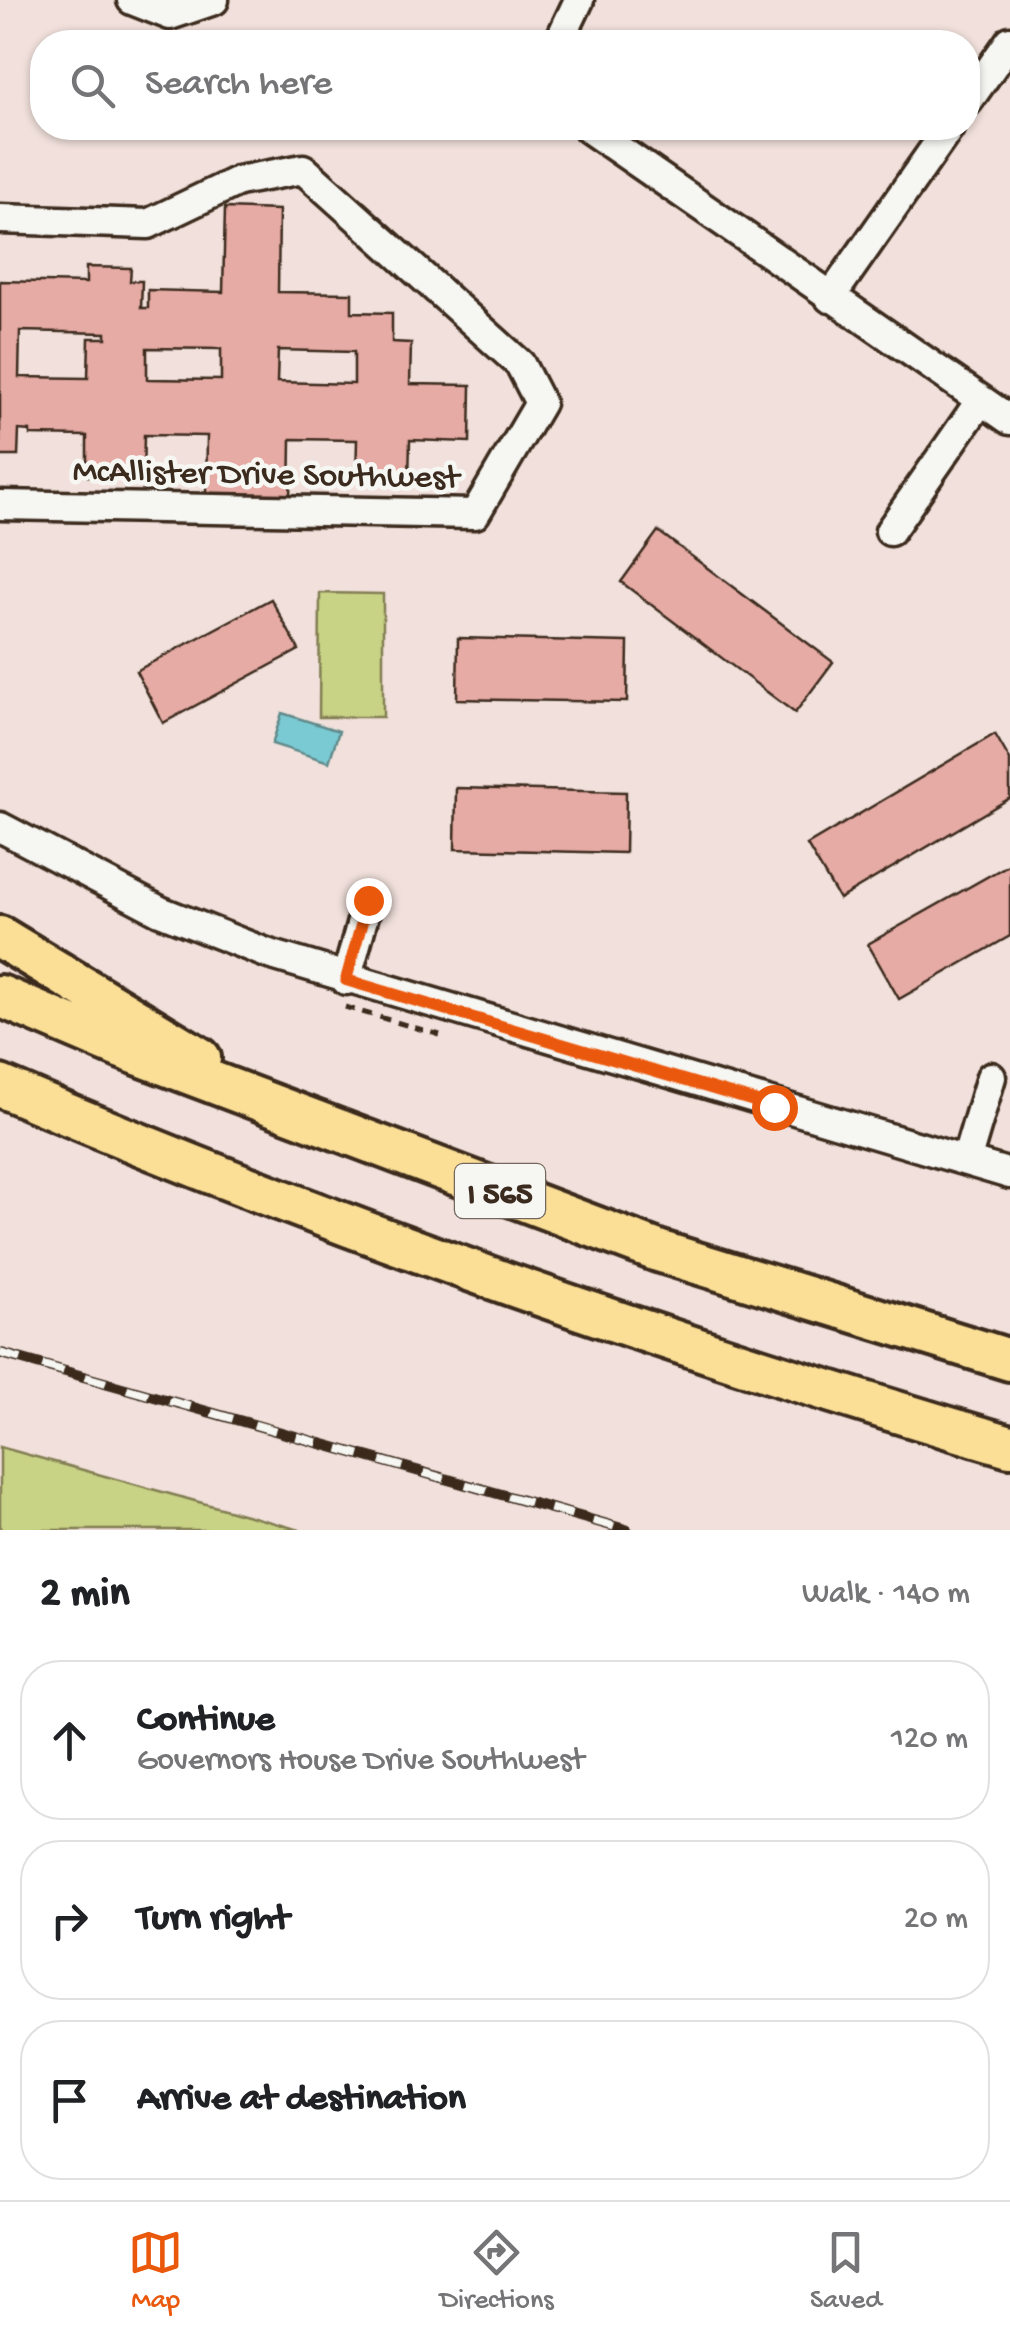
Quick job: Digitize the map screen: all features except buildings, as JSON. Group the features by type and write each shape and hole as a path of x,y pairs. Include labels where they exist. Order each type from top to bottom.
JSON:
{"highway":[{"path":"0,936 284,1109"},
{"name":"I 565","path":"0,996 658,1251 1010,1360"},
{"name":"I 565","path":"0,1086 230,1183 566,1306 1010,1446"},
{"path":"0,1097 62,1112"}],"street":[{"path":"132,0 170,15 214,0"},
{"path":"564,30 578,0"},
{"path":"980,84 1010,40"},
{"path":"605,140 1010,420"},
{"path":"830,298 941,140"},
{"name":"McAllister Drive Southwest","path":"0,219 148,224 238,181 302,169 520,364 540,403 475,514 0,506"},
{"path":"890,531 981,400"},
{"path":"0,827 160,910 346,980 1010,1174"},
{"path":"346,980 368,900"},
{"path":"966,1161 990,1077"}],"green space":[{"path":"320,593 383,594 383,717 319,717"},
{"path":"0,1447 300,1530 0,1530"}],"water":[{"path":"282,713 339,731 329,762 272,744"}],"railway":[{"path":"0,1353 627,1530"}],"route":[{"path":"368,900 346,980 774,1107"}]}
